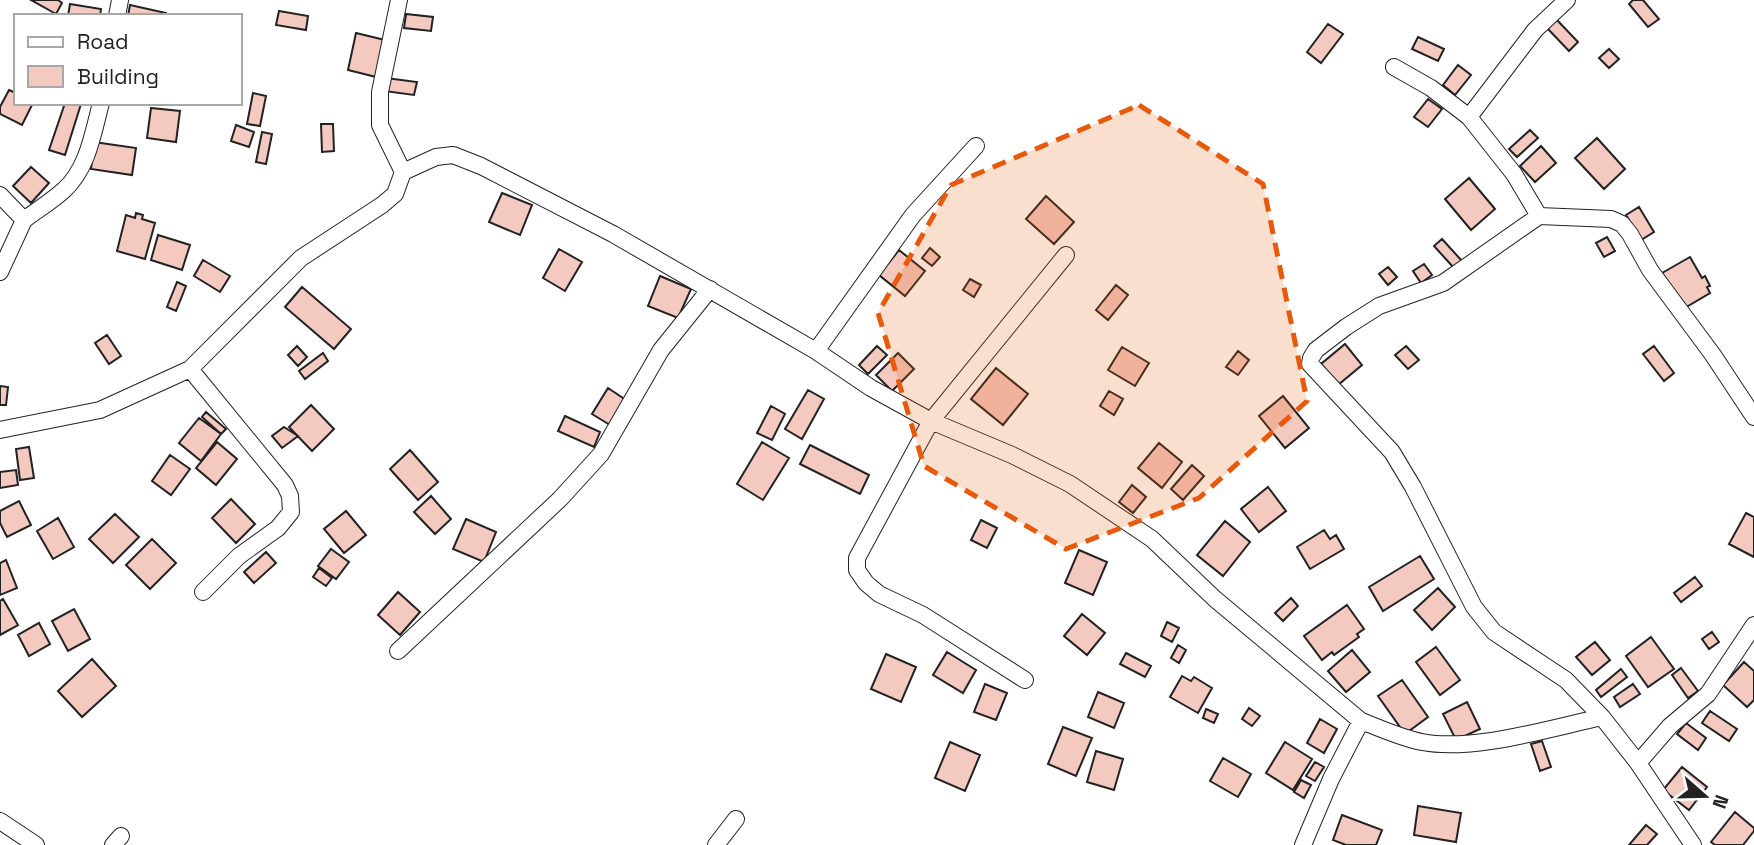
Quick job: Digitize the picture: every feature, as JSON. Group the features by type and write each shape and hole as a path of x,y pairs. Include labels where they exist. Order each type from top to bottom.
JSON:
{"street":[{"path":"399,0 380,92 380,125 403,172"},
{"path":"1469,117 1535,30 1567,0"},
{"path":"1394,66 1431,88 1469,117 1514,174 1539,216"},
{"path":"0,272 24,220 65,189 79,171 87,154 100,105"},
{"path":"816,351 913,215 976,146"},
{"path":"0,430 100,411 190,369 301,258 395,194 403,172 436,157 453,155 481,166 613,234 931,421 1012,454 1070,484 1152,539 1215,599 1361,721 1420,742 1452,746 1484,742 1602,717"},
{"path":"0,195 24,220"},
{"path":"1693,845 1638,763 1602,717 1566,680 1494,632 1474,607 1413,487 1392,452 1310,365 1315,351 1346,327 1379,306 1443,283 1539,216 1611,219 1622,224 1650,270 1713,355 1754,417"},
{"path":"1025,680 923,615 879,594 866,583 858,570 857,558 931,421 1066,255"},
{"path":"398,651 560,499 601,454 661,350 710,289"},
{"path":"190,369 285,485 290,496 291,512 278,528 239,556 202,592"},
{"path":"1638,763 1670,726 1707,694 1754,625"},
{"path":"1303,845 1331,779 1361,721"},
{"path":"716,845 736,818"},
{"path":"0,821 36,845"}],"highlighted area":[{"path":"1139,105 1263,184 1307,401 1199,498 1066,549 924,466 878,313 951,185"}],"building":[{"path":"31,0 58,0 62,3 56,14"},
{"path":"1633,0 1643,0 1659,19 1648,27 1629,4"},
{"path":"70,4 101,9 100,14 68,14"},
{"path":"130,5 166,13 166,14 128,14"},
{"path":"279,11 308,16 306,30 276,25"},
{"path":"406,14 433,17 431,31 404,28"},
{"path":"1556,19 1578,42 1569,51 1547,28"},
{"path":"1328,24 1343,34 1321,63 1307,52"},
{"path":"356,33 385,40 376,77 348,70"},
{"path":"1418,37 1444,49 1438,61 1412,49"},
{"path":"1609,49 1619,59 1609,68 1599,58"},
{"path":"1458,65 1471,75 1455,95 1443,85"},
{"path":"386,78 417,82 414,95 384,91"},
{"path":"9,90 14,92 14,105 32,105 22,125 0,114 0,107"},
{"path":"253,93 266,96 260,126 247,124"},
{"path":"1428,99 1442,109 1428,127 1414,117"},
{"path":"64,105 81,105 65,155 49,150"},
{"path":"151,108 180,111 176,142 147,138"},
{"path":"321,124 333,124 334,151 322,152"},
{"path":"236,125 254,132 249,147 231,141"},
{"path":"1530,130 1538,138 1517,157 1509,149"},
{"path":"262,132 272,134 266,164 256,162"},
{"path":"1597,138 1625,169 1604,189 1575,158"},
{"path":"94,142 136,148 132,175 91,169"},
{"path":"1541,146 1556,163 1535,182 1520,166"},
{"path":"31,167 49,183 31,203 13,186"},
{"path":"1469,178 1495,209 1471,230 1445,199"},
{"path":"502,193 532,205 520,235 489,222"},
{"path":"1046,196 1074,222 1054,244 1026,219"},
{"path":"1639,207 1654,232 1641,240 1626,215"},
{"path":"136,213 143,215 142,219 155,223 145,259 117,251 126,215 135,218"},
{"path":"158,235 190,245 182,270 151,260"},
{"path":"1607,237 1615,251 1604,257 1596,243"},
{"path":"1442,239 1462,261 1454,268 1434,246"},
{"path":"930,248 940,257 932,266 922,258"},
{"path":"559,249 582,262 565,291 543,278"},
{"path":"899,250 925,271 905,296 879,275"},
{"path":"1690,257 1702,278 1705,276 1710,293 1683,309 1662,273"},
{"path":"203,260 230,276 220,292 194,276"},
{"path":"1424,264 1432,275 1421,283 1413,271"},
{"path":"1388,267 1397,277 1388,285 1379,274"},
{"path":"660,276 691,289 678,318 648,306"},
{"path":"970,279 981,285 974,297 963,290"},
{"path":"177,282 186,286 176,311 167,307"},
{"path":"1116,285 1128,295 1108,320 1096,310"},
{"path":"302,287 351,329 334,349 285,307"},
{"path":"107,335 121,356 109,364 95,343"},
{"path":"1345,344 1362,365 1338,385 1321,364"},
{"path":"297,346 307,357 298,366 288,355"},
{"path":"877,346 887,355 868,374 859,365"},
{"path":"1406,346 1419,360 1408,369 1395,355"},
{"path":"1654,346 1674,373 1664,381 1643,354"},
{"path":"1122,347 1149,363 1135,386 1108,370"},
{"path":"1238,351 1249,360 1238,375 1226,367"},
{"path":"323,353 328,361 305,379 299,371"},
{"path":"898,353 914,369 892,391 876,375"},
{"path":"996,368 1028,394 1003,425 971,399"},
{"path":"0,386 8,387 6,405 0,405"},
{"path":"608,388 626,400 610,425 592,414"},
{"path":"808,390 824,399 802,439 785,429"},
{"path":"1109,391 1123,399 1114,415 1100,406"},
{"path":"1283,396 1309,428 1285,448 1259,416"},
{"path":"311,405 334,429 312,451 289,427"},
{"path":"771,406 785,414 772,440 757,433"},
{"path":"206,412 226,429 221,434 202,417"},
{"path":"565,416 600,432 594,447 558,431"},
{"path":"199,418 221,434 201,461 179,443"},
{"path":"284,427 298,436 282,448 272,436"},
{"path":"217,442 237,459 216,485 196,468"},
{"path":"762,442 789,458 763,500 737,484"},
{"path":"1159,443 1182,462 1162,488 1138,468"},
{"path":"810,445 869,475 860,494 800,464"},
{"path":"29,447 34,478 20,480 16,449"},
{"path":"410,450 438,482 418,500 390,469"},
{"path":"170,455 190,469 171,495 152,481"},
{"path":"1192,465 1204,476 1183,500 1171,489"},
{"path":"16,470 18,485 0,488 0,472"},
{"path":"1132,485 1146,497 1133,513 1119,502"},
{"path":"1268,487 1286,511 1259,532 1241,509"},
{"path":"431,496 451,519 435,534 414,512"},
{"path":"231,499 255,524 236,543 212,518"},
{"path":"19,501 31,525 7,537 0,523 0,511"},
{"path":"346,511 366,535 344,553 324,529"},
{"path":"1746,513 1754,517 1754,557 1729,544"},
{"path":"115,514 139,537 113,563 89,539"},
{"path":"58,518 74,547 53,559 37,531"},
{"path":"466,519 496,532 484,562 453,549"},
{"path":"981,520 997,528 987,548 971,540"},
{"path":"1225,521 1250,542 1223,576 1197,555"},
{"path":"1324,530 1330,539 1336,535 1344,549 1310,569 1297,547"},
{"path":"152,539 176,563 150,589 126,565"},
{"path":"331,549 349,562 336,579 318,566"},
{"path":"1079,550 1107,562 1093,595 1065,583"},
{"path":"266,552 276,563 254,583 244,572"},
{"path":"1420,556 1434,579 1383,611 1369,587"},
{"path":"6,560 17,588 0,595 0,563"},
{"path":"319,568 332,578 326,586 313,577"},
{"path":"1695,577 1702,586 1681,602 1674,593"},
{"path":"1438,588 1455,607 1432,630 1414,610"},
{"path":"398,592 420,612 400,635 378,615"},
{"path":"1291,598 1298,606 1283,621 1275,613"},
{"path":"3,599 18,625 0,635 0,601"},
{"path":"1347,605 1364,629 1357,634 1359,637 1322,660 1304,636"},
{"path":"74,609 90,639 68,651 52,621"},
{"path":"1082,614 1105,633 1087,655 1064,636"},
{"path":"1167,622 1179,628 1172,642 1161,636"},
{"path":"39,623 50,644 29,656 18,635"},
{"path":"1712,632 1719,642 1709,649 1702,639"},
{"path":"1651,637 1674,669 1648,687 1626,656"},
{"path":"1595,642 1610,660 1592,675 1576,657"},
{"path":"1178,645 1186,650 1179,663 1171,658"},
{"path":"1436,647 1460,680 1440,695 1416,662"},
{"path":"1352,650 1370,672 1346,692 1328,671"},
{"path":"947,652 976,670 963,693 933,675"},
{"path":"1126,653 1151,666 1145,677 1120,664"},
{"path":"886,654 916,667 901,702 871,689"},
{"path":"92,659 116,686 82,717 58,691"},
{"path":"1744,662 1754,671 1754,700 1747,707 1723,685"},
{"path":"1681,668 1698,691 1688,698 1672,675"},
{"path":"1621,669 1627,677 1601,697 1596,690"},
{"path":"1182,676 1191,681 1194,677 1212,688 1198,713 1170,697"},
{"path":"1402,680 1428,717 1405,734 1378,696"},
{"path":"985,684 1007,693 996,720 974,712"},
{"path":"1633,684 1640,694 1620,707 1614,697"},
{"path":"1098,692 1124,703 1114,728 1088,717"},
{"path":"1467,702 1480,729 1456,740 1443,714"},
{"path":"1249,708 1260,716 1252,726 1242,719"},
{"path":"1206,709 1218,714 1214,723 1203,718"},
{"path":"1710,711 1737,729 1729,741 1702,723"},
{"path":"1320,719 1337,729 1324,753 1307,743"},
{"path":"1686,723 1706,738 1698,750 1677,734"},
{"path":"1063,727 1092,738 1076,776 1048,764"},
{"path":"1542,741 1551,767 1540,771 1531,744"},
{"path":"950,742 980,755 965,791 935,778"},
{"path":"1285,742 1312,759 1293,790 1266,773"},
{"path":"1096,751 1123,759 1114,790 1087,782"},
{"path":"1223,758 1251,774 1238,797 1210,781"},
{"path":"1315,762 1324,767 1315,781 1306,776"},
{"path":"1682,767 1707,787 1689,810 1663,790"},
{"path":"1301,780 1311,785 1304,798 1294,792"},
{"path":"1418,806 1461,813 1456,842 1414,835"},
{"path":"1735,812 1754,828 1754,831 1743,845 1715,845 1711,842"},
{"path":"1342,815 1382,830 1376,845 1346,845 1333,840"},
{"path":"1646,825 1657,834 1647,845 1629,845"}]}
